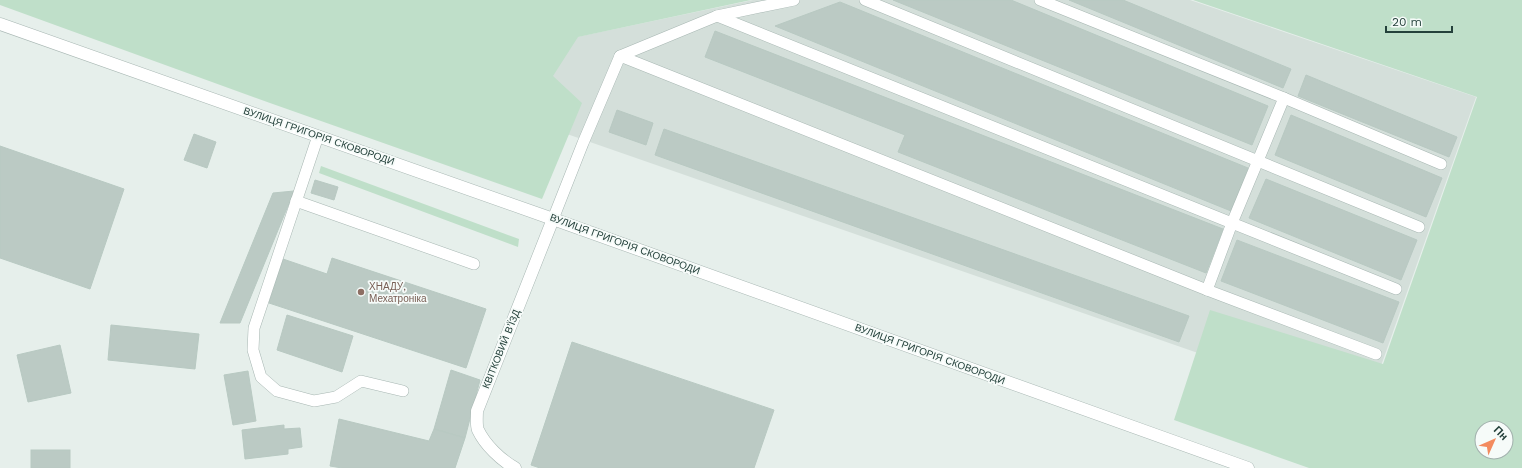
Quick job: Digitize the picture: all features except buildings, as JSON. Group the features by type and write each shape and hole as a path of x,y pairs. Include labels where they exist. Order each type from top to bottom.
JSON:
{"street":[{"name":"ВУЛИЦЯ ГРИГОРІЯ СКОВОРОДИ","path":"0,24 553,219 1248,468"},
{"name":"КВІТКОВИЙ В’ЇЗД","path":"516,468 508,464 487,444 477,428 477,411 553,219"}],"lane":[{"path":"553,219 620,56 717,16 794,0"},
{"path":"865,0 1419,227"},
{"path":"1040,0 1284,98 1441,164"},
{"path":"717,16 1396,289"},
{"path":"620,56 1207,290 1376,354"},
{"path":"1207,290 1232,223 1284,98"},
{"path":"318,136 254,328 253,350 261,377 277,391 314,401 336,397 361,381 403,391"},
{"path":"296,201 474,264"}],"shaded area":[{"path":"753,0 1190,0 1476,97 1365,411 397,75"}],"green space":[{"path":"0,0 751,0 578,37 553,76 582,103 542,199 270,103 0,5"},
{"path":"1193,0 1522,0 1522,468 1309,468 1174,420 1210,310 1383,364 1477,97"},
{"path":"321,166 519,239 518,247 319,173"}],"place":[{"name":"ХНАДУ, Мехатроніка","path":"361,292"}]}
